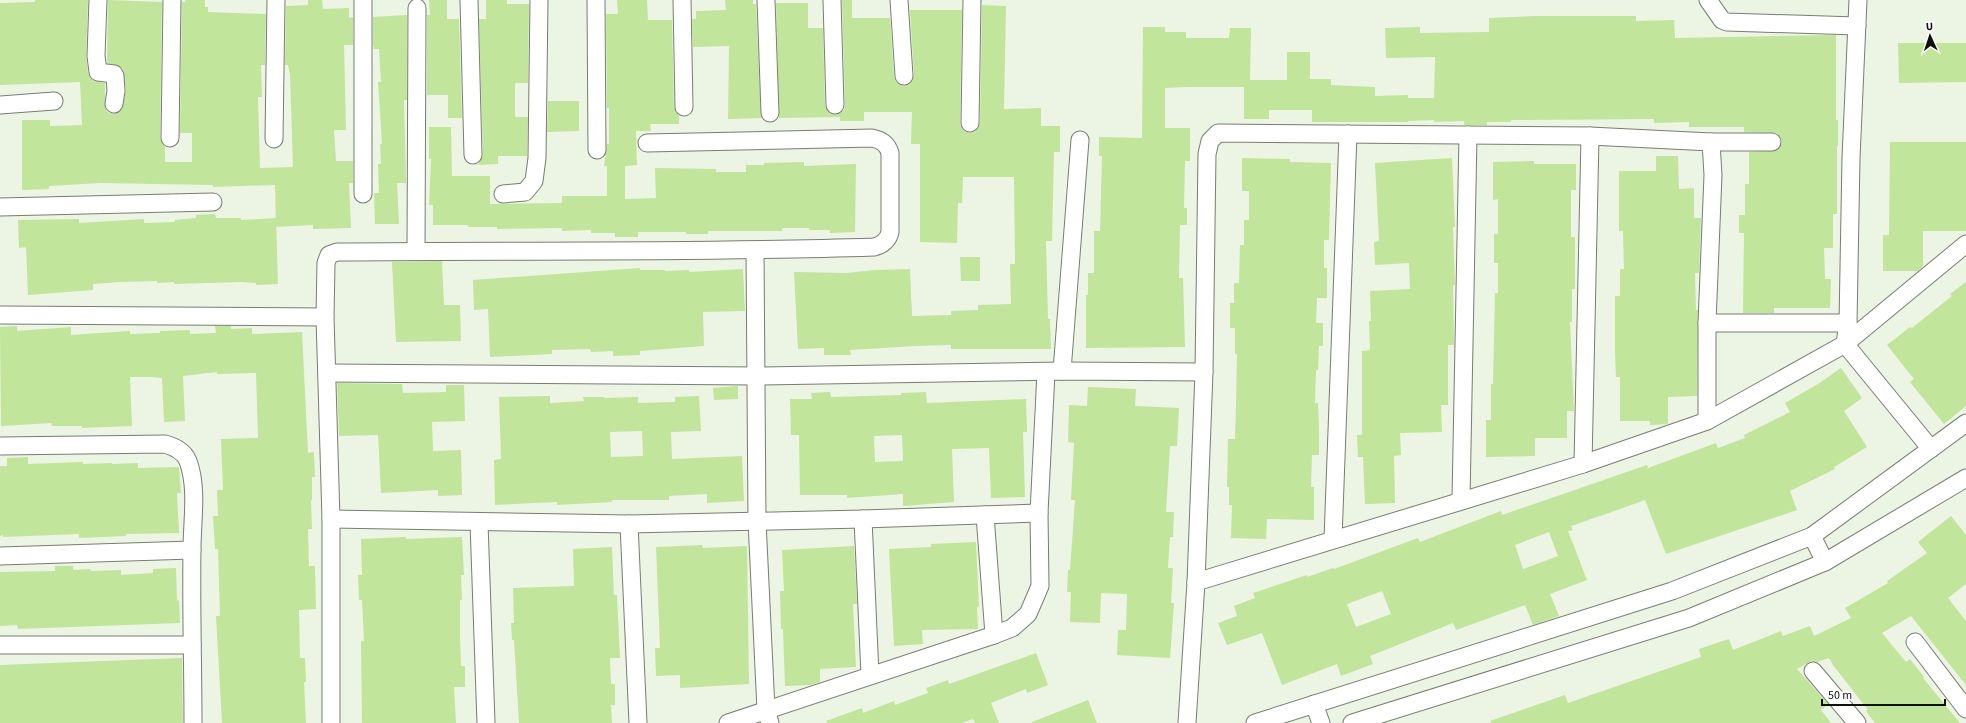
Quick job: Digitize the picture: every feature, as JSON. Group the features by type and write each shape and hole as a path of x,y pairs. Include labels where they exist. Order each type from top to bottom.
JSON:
{"street":[{"path":"98,0 96,62 98,72 114,74 115,76 116,91 114,104"},
{"path":"170,138 172,0"},
{"path":"274,139 276,0"},
{"path":"363,0 364,194"},
{"path":"469,0 473,156"},
{"path":"503,194 525,192 534,181 537,158 539,0"},
{"path":"596,0 597,150"},
{"path":"682,0 684,107"},
{"path":"766,0 770,113"},
{"path":"832,0 835,105"},
{"path":"899,0 904,76"},
{"path":"970,123 972,0"},
{"path":"1708,0 1722,20 1727,22 1857,26"},
{"path":"1858,0 1851,158 1848,323 1845,344 1931,449"},
{"path":"416,251 417,8"},
{"path":"0,105 54,101"},
{"path":"1187,723 1196,582 1204,372 1207,154 1210,140 1215,135 1221,132 1468,136 1590,136 1711,142 1772,142"},
{"path":"1333,539 1348,134"},
{"path":"1461,500 1468,136"},
{"path":"1583,464 1590,136"},
{"path":"331,723 331,519 325,316 326,263 329,255 337,252 755,251 874,247 885,242 890,232 890,153 887,146 879,140 872,138 648,143"},
{"path":"728,723 768,716 870,675 994,635 1012,628 1028,614 1040,586 1040,513 1054,371 1080,140"},
{"path":"1707,421 1707,323 1713,175 1711,142"},
{"path":"0,207 213,202"},
{"path":"1196,582 1583,464 1707,421 1845,344 1966,244"},
{"path":"755,251 757,521 768,716"},
{"path":"0,315 325,316"},
{"path":"1707,323 1848,323"},
{"path":"327,373 756,376 1054,371 1204,372"},
{"path":"1255,723 1672,591 1812,536 1966,423"},
{"path":"0,446 165,444 176,447 182,451 188,459 192,471 193,492 193,723"},
{"path":"1352,723 1689,618 1825,562 1963,486"},
{"path":"331,519 479,523 629,524 863,520 1040,513"},
{"path":"985,515 994,635"},
{"path":"863,520 870,675"},
{"path":"479,523 486,723"},
{"path":"629,524 638,723"},
{"path":"1812,536 1825,562"},
{"path":"0,556 192,550"},
{"path":"1916,642 1966,709"},
{"path":"0,645 192,645"},
{"path":"1813,671 1857,723"},
{"path":"1314,704 1321,723"}],"building":[{"path":"35,0 88,0 86,56 88,73 93,81 105,83 105,107 107,112 113,114 122,110 126,90 123,69 119,66 107,63 108,0 162,2 160,138 165,146 165,162 192,162 192,133 180,133 182,2 185,2 185,0 205,0 205,7 208,7 208,12 266,14 265,65 261,65 262,97 258,97 260,168 293,167 290,75 288,65 285,65 286,6 308,5 308,0 322,0 323,9 349,8 349,18 353,17 353,45 344,45 346,130 334,130 336,161 353,161 353,183 349,183 351,228 313,229 313,225 276,227 275,185 213,187 213,185 100,183 49,186 49,189 22,190 22,120 50,120 50,126 82,125 80,82 0,85 0,3 35,2"},
{"path":"429,0 447,0 447,19 459,19 462,118 448,118 448,95 427,95 427,15 430,15"},
{"path":"486,0 507,0 507,4 529,4 528,83 515,83 515,117 528,117 527,156 498,156 498,164 478,165 483,155 479,19 486,19"},
{"path":"617,0 647,0 648,20 672,20 674,107 679,116 679,124 650,124 651,131 636,131 637,165 625,166 625,199 656,198 655,168 716,169 716,172 746,172 746,165 764,165 764,163 804,162 804,166 856,164 855,232 830,233 830,230 782,228 782,231 708,231 708,234 686,234 686,232 638,232 638,237 615,237 615,233 591,233 591,230 562,231 562,228 497,229 497,227 468,227 468,225 433,225 433,205 429,205 431,159 429,159 429,127 451,127 452,176 490,176 490,204 562,203 562,196 607,196 607,166 604,166 607,144 609,144 606,14 618,14"},
{"path":"725,0 753,0 753,4 756,4 761,118 728,119 729,46 693,47 692,19 696,19 696,11 726,10"},
{"path":"842,0 852,0 852,18 890,18 894,77 896,82 904,86 910,84 914,75 910,10 962,10 960,123 961,128 969,133 975,132 980,123 982,5 1006,6 1004,109 1041,108 1041,126 1060,126 1060,152 1054,152 1052,241 1046,241 1048,319 1050,319 1051,349 951,349 951,345 850,350 851,355 824,355 824,348 798,349 794,272 846,273 910,269 912,316 951,315 951,311 978,310 978,305 1011,304 1010,264 1015,264 1014,177 963,177 962,203 958,203 957,243 920,242 920,144 911,144 912,112 864,112 864,121 840,121 840,117 779,118 776,3 808,3 808,28 823,28 825,105 830,114 836,115 844,110 845,105"},
{"path":"407,15 407,100 404,100 406,183 397,183 399,224 375,224 374,193 379,193 378,164 381,164 380,144 382,144 378,82 381,82 379,49 374,49 373,44 373,17"},
{"path":"1537,16 1636,16 1636,21 1674,20 1675,38 1836,35 1836,120 1838,120 1837,214 1833,214 1833,248 1824,248 1825,279 1831,279 1830,308 1774,308 1774,313 1743,313 1744,233 1739,233 1739,215 1745,215 1745,184 1749,184 1749,152 1777,150 1782,142 1777,133 1744,132 1744,127 1689,127 1689,122 1654,123 1654,119 1511,120 1511,122 1487,122 1487,125 1464,125 1464,121 1434,122 1434,120 1408,122 1312,122 1312,110 1269,110 1269,119 1244,119 1244,87 1165,88 1165,128 1190,128 1190,161 1185,161 1184,208 1187,208 1187,225 1180,225 1179,278 1183,278 1185,347 1086,348 1086,295 1088,295 1088,273 1094,273 1094,231 1100,231 1102,156 1099,156 1099,137 1142,138 1143,27 1165,27 1165,32 1186,32 1186,38 1229,38 1230,28 1251,28 1250,80 1287,80 1287,52 1310,52 1310,79 1331,79 1331,85 1375,87 1375,96 1408,95 1408,98 1434,98 1435,57 1386,58 1385,28 1420,27 1420,33 1489,32 1489,18"},
{"path":"1898,43 1966,43 1966,82 1899,83"},
{"path":"548,101 579,101 579,131 547,132"},
{"path":"1890,142 1966,142 1966,231 1923,231 1923,266 1918,271 1883,271 1883,235 1889,235"},
{"path":"1656,156 1678,156 1679,189 1694,188 1694,218 1701,218 1699,273 1695,273 1696,310 1698,310 1697,396 1668,397 1668,424 1650,425 1650,421 1620,421 1620,377 1616,377 1615,352 1615,296 1620,296 1620,269 1624,269 1623,231 1619,231 1619,171 1656,171"},
{"path":"1242,158 1290,159 1290,162 1331,163 1329,240 1324,240 1324,268 1327,268 1327,298 1317,298 1316,323 1323,323 1323,346 1319,346 1318,370 1316,370 1315,403 1318,403 1319,455 1312,455 1311,487 1314,487 1314,520 1267,519 1266,539 1231,538 1232,505 1229,505 1229,487 1227,487 1228,439 1235,439 1237,354 1235,354 1235,328 1230,328 1230,303 1234,303 1234,283 1239,283 1240,245 1244,245 1244,220 1249,220 1249,191 1242,191"},
{"path":"1452,158 1455,227 1453,227 1455,285 1453,285 1454,345 1448,345 1448,405 1441,405 1442,432 1400,433 1401,455 1394,456 1395,503 1365,504 1363,457 1358,457 1357,435 1362,435 1362,351 1370,350 1370,291 1410,289 1409,263 1375,265 1374,242 1379,241 1375,163"},
{"path":"1534,161 1534,164 1576,164 1576,190 1571,190 1571,237 1575,237 1575,289 1572,289 1572,322 1570,322 1574,411 1567,411 1567,438 1535,438 1535,456 1486,457 1486,420 1491,420 1491,384 1493,384 1495,293 1498,293 1498,263 1494,263 1494,234 1498,234 1498,199 1493,200 1493,162"},
{"path":"215,214 216,218 241,218 241,220 276,218 278,284 256,285 256,283 241,282 174,284 174,282 157,283 157,281 120,282 93,284 93,290 28,295 26,247 19,248 18,220 79,219 79,223 144,219 144,223 175,222 175,220 196,218 196,215"},
{"path":"960,257 980,257 980,281 961,281"},
{"path":"442,261 444,305 460,305 461,341 396,342 392,262"},
{"path":"640,268 640,270 689,270 689,272 743,269 745,311 703,312 704,346 640,351 640,355 613,356 613,351 591,352 590,349 552,350 552,354 490,357 488,309 474,310 473,280"},
{"path":"1966,282 1966,406 1944,424 1910,382 1914,379 1887,345 1910,327 1912,328 1952,296 1950,294"},
{"path":"17,326 17,331 71,327 71,335 130,331 130,334 160,333 160,331 190,330 190,334 216,333 215,326 231,326 231,329 252,328 252,334 302,332 308,453 314,452 315,477 312,477 312,529 308,529 309,566 315,566 316,609 299,610 300,658 305,658 306,682 304,682 306,723 222,723 216,616 220,616 218,549 215,549 213,516 218,516 217,490 223,490 221,439 258,438 256,373 217,374 217,372 183,376 185,421 164,422 162,378 130,377 132,426 82,428 82,426 52,426 51,423 1,426 0,327"},
{"path":"1841,368 1862,398 1844,411 1867,447 1834,467 1835,469 1790,491 1797,510 1666,554 1645,500 1571,526 1573,530 1568,531 1587,580 1550,594 1559,616 1533,625 1525,605 1456,630 1453,623 1370,656 1373,664 1341,676 1337,664 1282,685 1262,633 1227,645 1218,623 1237,616 1234,606 1255,598 1253,593 1307,575 1307,577 1333,568 1334,569 1418,538 1420,542 1501,511 1502,515 1647,465 1648,468 1716,443 1718,448 1745,438 1744,435 1790,412 1785,403 1818,384","holes":["1549,532 1558,556 1523,569 1515,545","1382,591 1391,614 1356,627 1347,604"]},
{"path":"337,383 402,384 403,393 446,392 446,385 464,385 465,421 432,422 433,451 461,450 462,495 438,496 438,490 381,493 378,435 339,436"},
{"path":"738,386 738,399 714,400 713,388"},
{"path":"1088,387 1136,389 1135,406 1179,408 1177,446 1170,446 1166,512 1174,512 1173,537 1170,537 1168,568 1173,568 1171,603 1174,603 1170,658 1117,655 1118,630 1126,630 1127,594 1101,593 1100,623 1070,622 1071,592 1067,592 1075,500 1071,500 1074,443 1068,442 1069,405 1087,406"},
{"path":"830,392 831,397 901,395 901,393 926,392 927,403 1026,399 1027,432 1023,432 1025,497 991,498 989,448 952,449 954,502 903,506 903,494 847,498 847,495 800,495 799,435 791,435 790,399 812,399 811,393","holes":["902,435 903,461 875,462 874,436"]},
{"path":"550,396 550,403 584,401 583,397 638,397 638,403 675,402 675,397 699,396 701,431 671,432 672,459 742,456 744,501 707,503 707,494 669,496 669,500 612,500 612,502 557,505 557,502 495,505 494,460 501,459 499,397","holes":["642,431 643,456 611,457 610,432"]},
{"path":"28,457 28,464 83,462 83,464 138,463 138,468 179,467 181,493 177,493 179,533 126,534 126,536 79,538 79,534 0,536 0,466 7,466 7,458"},
{"path":"1951,516 1966,535 1966,584 1948,598 1966,621 1966,685 1911,616 1882,633 1906,662 1910,659 1924,677 1923,678 1960,723 1875,723 1866,711 1868,710 1829,658 1817,662 1811,661 1797,669 1828,704 1821,710 1831,723 1491,723 1490,721 1565,695 1568,703 1701,657 1699,649 1729,639 1733,650 1781,631 1783,636 1810,626 1814,636 1851,618 1845,608 1888,583 1887,581 1927,553 1918,542"},
{"path":"406,537 406,539 462,537 464,575 461,575 462,600 460,600 460,636 461,666 465,666 465,687 454,687 456,723 362,723 361,641 364,641 362,600 359,600 358,575 362,575 361,539"},
{"path":"976,542 979,607 977,607 978,629 922,630 923,644 894,646 889,549 931,547 931,544"},
{"path":"702,545 703,548 747,546 749,684 680,688 680,675 656,676 655,648 660,648 656,547"},
{"path":"854,546 857,604 853,604 856,667 820,669 820,682 811,685 785,686 780,591 784,591 782,550"},
{"path":"612,547 614,595 617,595 620,658 610,658 611,684 615,684 615,705 611,705 612,723 519,723 514,640 512,640 511,623 514,623 513,588 574,586 573,549"},
{"path":"55,566 73,566 73,570 121,570 121,575 153,573 153,569 176,568 177,601 179,600 180,623 18,629 17,625 0,626 0,572 55,571"},
{"path":"1036,653 1048,685 1027,693 1026,689 991,703 999,723 975,723 973,719 962,723 827,723 826,721 862,708 863,713 894,701 895,705 928,693 926,688 948,680 949,684"},
{"path":"182,658 183,723 0,723 0,665"},
{"path":"1088,700 1097,723 1032,723 1032,722"}]}
